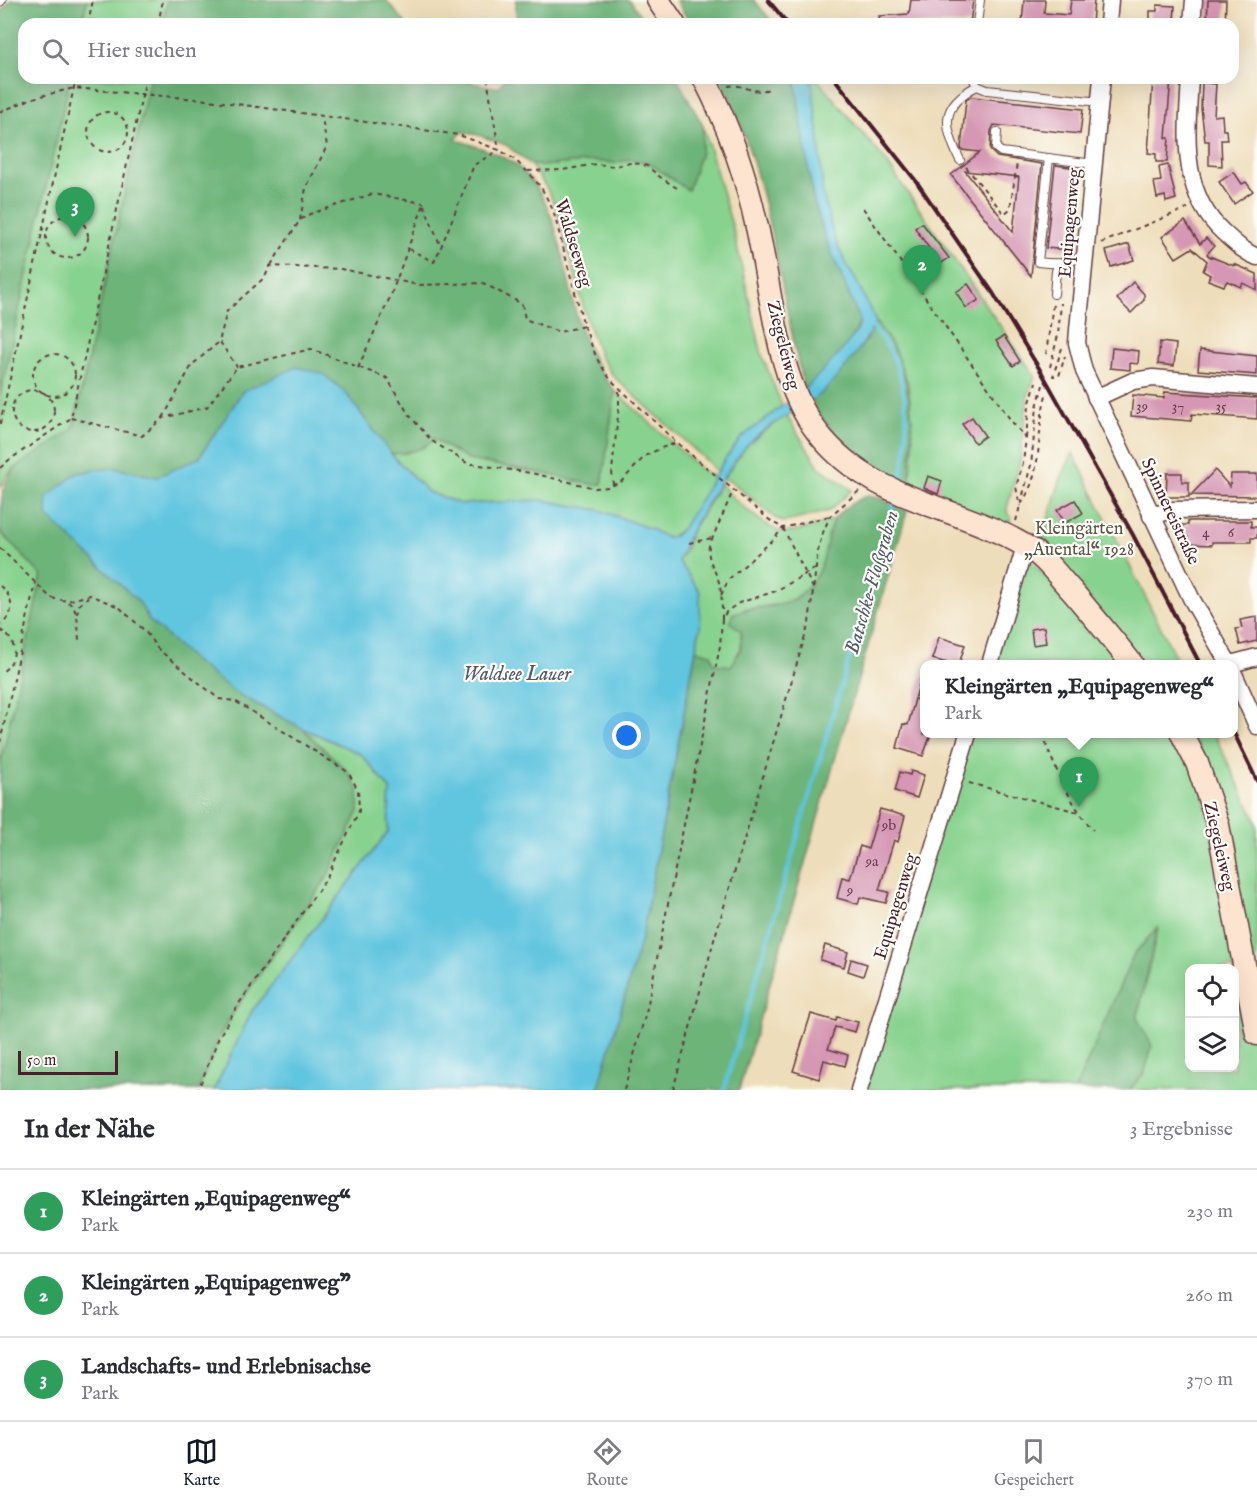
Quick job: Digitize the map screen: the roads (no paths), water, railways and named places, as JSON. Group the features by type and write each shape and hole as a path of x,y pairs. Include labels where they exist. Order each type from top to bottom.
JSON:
{"main road":[{"path":"658,0 670,18"},
{"name":"Ziegeleiweg","path":"708,85 725,121 749,193 783,355 799,403 818,433 859,472 897,492 1011,537 1029,548 1061,579 1129,660"},
{"name":"Ziegeleiweg","path":"1184,738 1197,763 1218,825 1257,1034"}],"street":[{"path":"1108,18 1110,0"},
{"path":"1192,18 1194,0"},
{"name":"Equipagenweg","path":"1084,371 1077,343 1090,249 1094,164 1102,84"},
{"path":"1190,84 1187,160 1192,183 1200,203 1214,225 1243,251 1257,257"},
{"name":"Spinnereistraße","path":"1084,371 1191,598 1228,660"},
{"path":"1096,398 1133,381 1153,378 1257,387"},
{"path":"1151,516 1172,510 1257,509"},
{"path":"991,660 1023,553 1029,548"},
{"path":"1238,662 1257,657"},
{"path":"1238,685 1257,726"},
{"name":"Equipagenweg","path":"859,1090 967,738"}],"lane":[{"path":"978,18 980,0"},
{"path":"960,160 950,140 948,121 951,105 973,84"},
{"path":"978,84 987,90 1100,102"},
{"path":"997,132 996,148 1001,152 1094,164"},
{"path":"1049,158 1038,262 1060,263 1076,260 1090,249"},
{"path":"1054,294 1056,272 1060,263"}],"water":[{"name":"Waldsee Lauer","path":"796,84 812,84 823,195 833,234 846,265 856,280 876,322 848,364 821,393 805,406 761,433 746,447 710,499 689,535 678,560 700,592 700,627 642,935 598,1090 214,1090 252,1011 388,832 390,789 361,754 302,728 238,694 198,664 149,620 140,603 47,516 47,497 77,473 113,468 157,477 199,458 243,391 297,367 323,374 344,391 391,454 428,492 461,504 540,500 599,510 651,529 667,538 676,535 741,438 807,387 840,353 858,330 860,320 825,237 813,197"}],"waterway":[{"name":"Batschke‐Floßgraben","path":"871,324 888,347 896,365 904,398 906,435 903,469 899,484"},
{"name":"Batschke‐Floßgraben","path":"724,1090 895,500"}],"railway":[{"path":"768,0 783,18"},
{"path":"839,84 916,181 993,293 1042,373 1133,535 1198,660"},
{"path":"1236,738 1257,781"}],"place":[{"name":"Landschafts- und Erlebnisachse","path":"75,237"},
{"name":"Kleingärten „Equipagenweg\"","path":"922,295"},
{"name":"Kleingärten „Equipagenweg“","path":"1079,807"}],"park label":[{"name":"Kleingärten „Auental“ 1928","path":"1079,538"}]}
